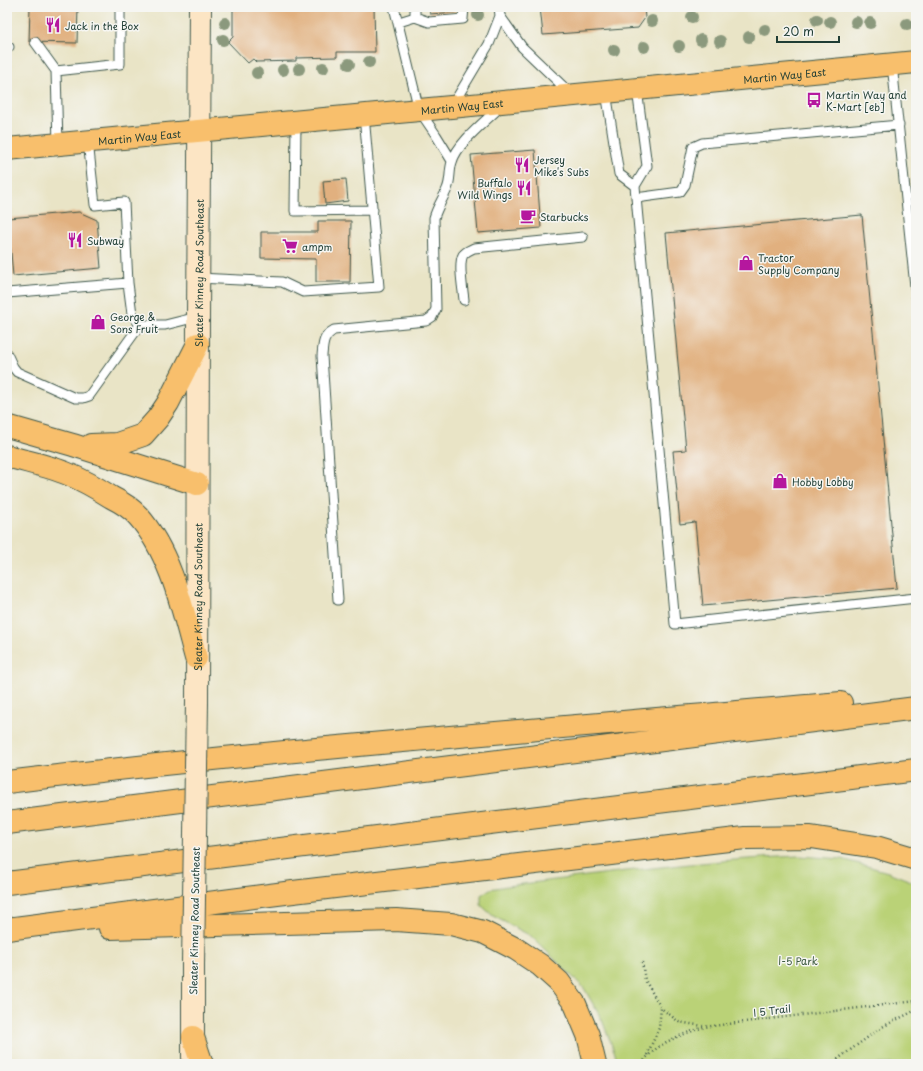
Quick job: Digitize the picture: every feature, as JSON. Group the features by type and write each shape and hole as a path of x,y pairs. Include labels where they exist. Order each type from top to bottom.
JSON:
{"main road":[{"name":"Sleater Kinney Road Southeast","path":"193,1064 197,702 200,7"},
{"name":"Martin Way East","path":"7,149 916,62"},
{"path":"73,445 117,444 143,435 158,418 168,403 198,344"},
{"path":"7,426 197,484"},
{"path":"7,456 67,474 88,483 125,505 138,515 154,536 164,558 183,610 196,658"},
{"path":"7,782 282,752 916,697"},
{"path":"7,823 916,708"},
{"path":"7,883 916,770"},
{"path":"7,930 301,891 745,838 811,837 876,847 916,859"},
{"path":"7,930 389,920 451,924 483,932 516,949 540,965 559,982 575,1004 588,1034 595,1064"},
{"path":"193,1037 202,1064"}],"lane":[{"path":"56,71 120,64 120,7"},
{"path":"394,7 399,22 419,110 452,161"},
{"path":"415,7 415,17"},
{"path":"399,22 415,17 429,22 463,19 464,7"},
{"path":"499,11 522,47 572,96"},
{"path":"451,107 489,44 499,11"},
{"path":"35,42 56,71 58,144"},
{"path":"892,64 916,296"},
{"path":"637,89 648,166 636,186 636,198 674,624 916,598"},
{"path":"606,92 619,174 636,186"},
{"path":"338,600 322,356 323,340 328,333 334,330 426,321 432,317 436,309 434,218 436,209 447,189 452,161 463,143 505,102"},
{"path":"198,278 282,282 303,292 379,287 364,115"},
{"path":"296,122 295,211 372,210"},
{"path":"636,198 680,192 685,185 693,147 702,143 899,125"},
{"path":"88,141 94,205 124,202 128,283 132,314 140,325"},
{"path":"464,300 461,268 462,256 467,251 474,248 583,237"},
{"path":"7,293 128,283"},
{"path":"140,325 165,325 198,317"},
{"path":"7,354 17,372 76,398 83,398 89,396 140,325"}],"path":[{"path":"642,962 645,980 661,1008 680,1022 704,1027"},
{"name":"I 5 Trail","path":"642,1064 647,1056 673,1037 704,1027 916,1001"},
{"path":"647,1056 659,1028 661,1008"},
{"path":"831,1064 882,1027 916,1010"}],"green space":[{"name":"I-5 Park","path":"799,856 842,859 888,872 916,883 916,1064 616,1064 616,1056 602,1020 584,988 531,936 493,916 481,905 481,895 490,889 507,886 689,864"}],"building":[{"name":"Jack in the Box","path":"30,7 78,7 77,43 29,42"},
{"path":"233,7 374,7 375,52 337,52 337,57 296,58 296,61 256,62 253,59 248,63 228,42 233,37"},
{"path":"429,7 455,7 456,12 430,14"},
{"path":"540,7 644,7 645,18 638,28 543,35"},
{"path":"535,150 541,228 478,233 471,155"},
{"path":"346,179 348,201 325,204 323,181"},
{"path":"79,212 97,220 101,268 13,276 8,218"},
{"path":"862,215 897,588 703,606 695,522 680,524 673,451 686,450 666,233"},
{"path":"318,221 351,221 350,282 316,282 316,259 261,258 261,232 318,232"}],"place":[{"name":"Jack in the Box","path":"53,25"},
{"name":"Martin Way and K-Mart [eb]","path":"814,100"},
{"name":"Jersey Mike's Subs","path":"522,165"},
{"name":"Buffalo Wild Wings","path":"524,188"},
{"name":"Starbucks","path":"528,216"},
{"name":"Subway","path":"75,240"},
{"name":"ampm","path":"290,246"},
{"name":"Tractor Supply Company","path":"746,263"},
{"name":"George & Sons Fruit","path":"98,322"},
{"name":"Hobby Lobby","path":"780,481"}]}
